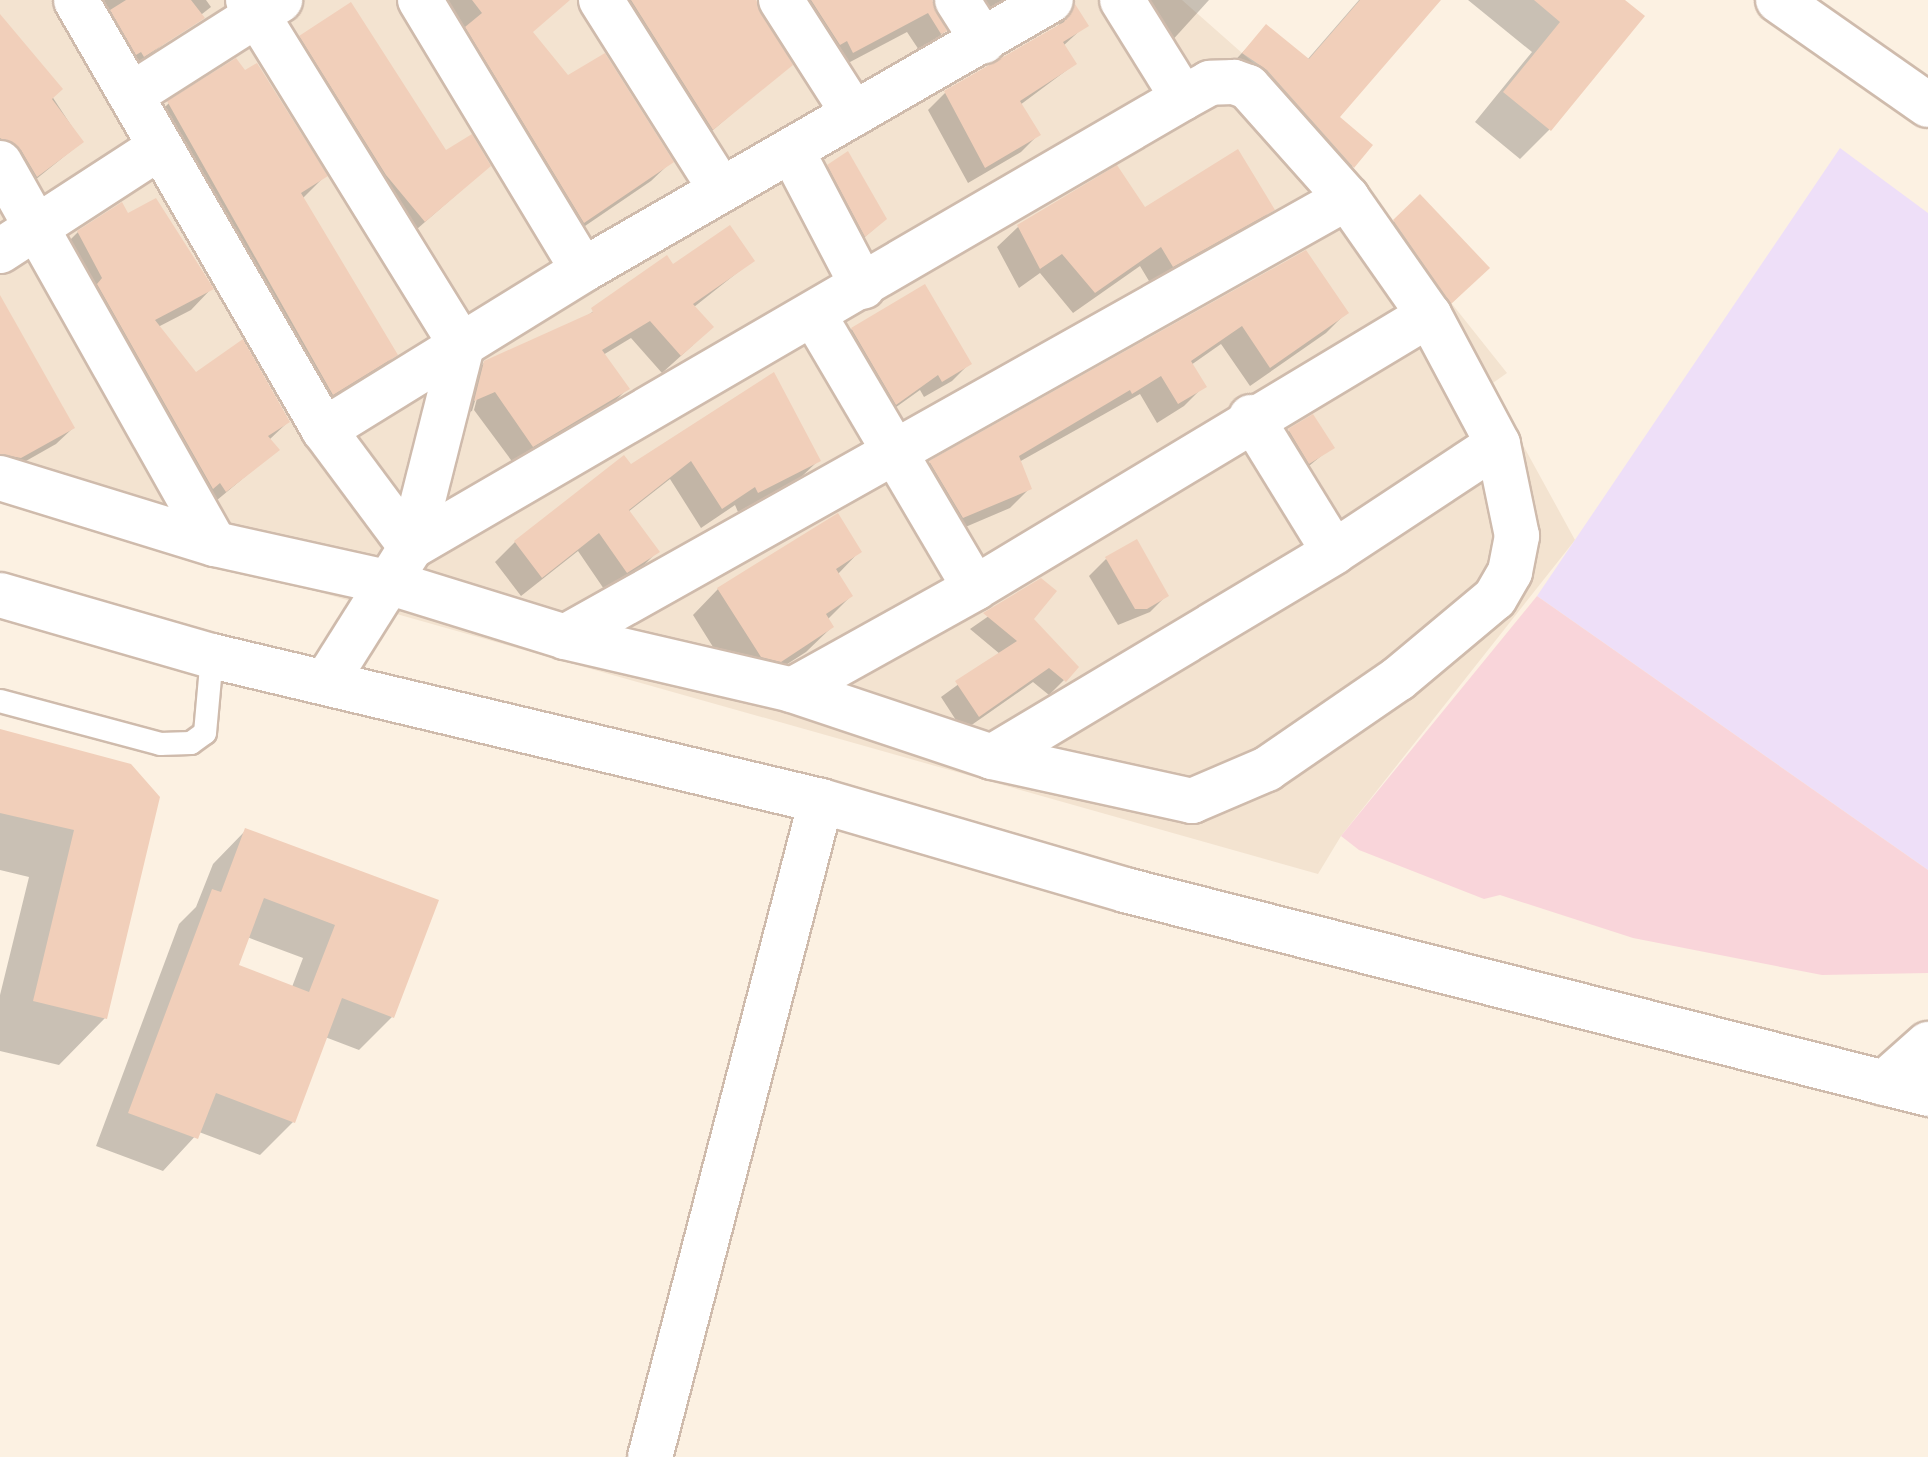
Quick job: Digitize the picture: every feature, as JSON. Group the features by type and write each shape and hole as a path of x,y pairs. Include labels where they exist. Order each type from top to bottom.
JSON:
{"street":[{"path":"76,0 401,565"},
{"path":"420,0 583,270"},
{"path":"601,0 721,190"},
{"path":"781,0 854,114"},
{"path":"957,0 983,41"},
{"path":"324,430 583,270 721,190 793,153 854,114 1051,0"},
{"path":"1122,0 1183,98"},
{"path":"1778,0 1927,102"},
{"path":"131,95 261,5 462,346 401,565 326,682"},
{"path":"3,474 215,544 401,565 565,637 792,690 992,757 1192,801 1267,769 1398,679 1495,598 1510,572 1517,536 1498,444 1429,315 1347,198 1248,87 1210,83 814,315 401,565"},
{"path":"0,251 160,147"},
{"path":"793,153 863,287"},
{"path":"0,163 215,544"},
{"path":"565,637 1347,198"},
{"path":"814,315 897,451 975,588"},
{"path":"792,690 975,588 1251,417 1429,315"},
{"path":"1251,417 1334,552"},
{"path":"992,757 1334,552 1498,444"},
{"path":"0,595 212,656 821,801 1125,890 1928,1094"},
{"path":"650,1457 821,801"},
{"path":"1884,1083 1928,1044"}],"lane":[{"path":"0,701 160,744 191,743 205,733 212,656"}],"shaded area":[{"path":"0,0 1182,0 1277,84 1507,373 1490,385 1575,540 1341,836 1318,874 0,502"},
{"path":"1840,148 1928,213 1928,870 1537,596"},
{"path":"1537,596 1928,870 1928,973 1822,975 1633,938 1500,895 1484,899 1359,850 1341,836"}],"building":[{"path":"126,0 191,0 205,18 144,57 141,52 136,55 110,10"},
{"path":"472,0 570,0 533,32 568,75 605,53 674,162 584,223 465,27 482,13"},
{"path":"631,0 756,0 793,65 713,130"},
{"path":"811,0 932,0 947,31 941,34 928,13 853,53 847,41 840,45"},
{"path":"1360,0 1441,0 1340,117 1373,145 1354,168 1267,70 1242,53 1266,24 1309,59"},
{"path":"1534,0 1625,0 1645,16 1551,131 1503,92 1560,22"},
{"path":"351,2 446,150 472,134 491,166 425,222 386,175 299,36"},
{"path":"1075,4 1089,26 1063,42 1077,64 1020,101 1041,135 985,168 944,91 1064,22"},
{"path":"0,14 63,89 52,99 84,142 37,177 21,150 0,138"},
{"path":"236,58 245,70 257,63 328,176 301,193 398,355 333,395 167,101"},
{"path":"1238,149 1275,210 1173,267 1161,247 1095,293 1062,254 1040,269 1017,225 1117,165 1145,207"},
{"path":"848,151 887,219 865,237 827,165"},
{"path":"1420,194 1490,268 1451,304 1393,220"},
{"path":"156,198 214,289 155,320 196,372 243,339 290,422 268,436 280,450 226,492 220,483 213,489 97,284 102,278 77,231 122,202 128,213"},
{"path":"730,225 755,261 693,304 714,327 681,356 650,321 602,350 630,389 533,447 495,392 474,401 484,361 593,312 591,308 667,255 673,264"},
{"path":"1306,250 1349,313 1270,368 1242,326 1191,361 1207,387 1178,404 1161,376 1132,394 1130,390 1019,456 1032,489 963,518 929,461"},
{"path":"925,284 972,364 942,382 938,375 896,405 851,328"},
{"path":"0,295 75,428 21,458 0,454"},
{"path":"774,372 821,461 758,493 755,487 722,509 691,461 629,510 660,552 627,573 599,533 542,578 514,541 624,455 631,464"},
{"path":"1313,414 1335,448 1309,464 1288,429"},
{"path":"838,513 862,552 836,569 853,596 826,614 834,627 781,662 761,657 717,588"},
{"path":"1137,539 1169,596 1147,609 1135,609 1105,557"},
{"path":"1041,578 1057,591 1034,619 1079,667 1066,682 1049,668 979,717 955,681 1017,641 983,613"},
{"path":"0,729 131,764 160,797 107,1019 33,1001 74,830 0,813"},
{"path":"245,828 439,900 394,1018 342,998 295,1123 216,1093 198,1139 128,1113 212,889 221,892","holes":["264,898 335,925 309,992 239,965"]}]}
